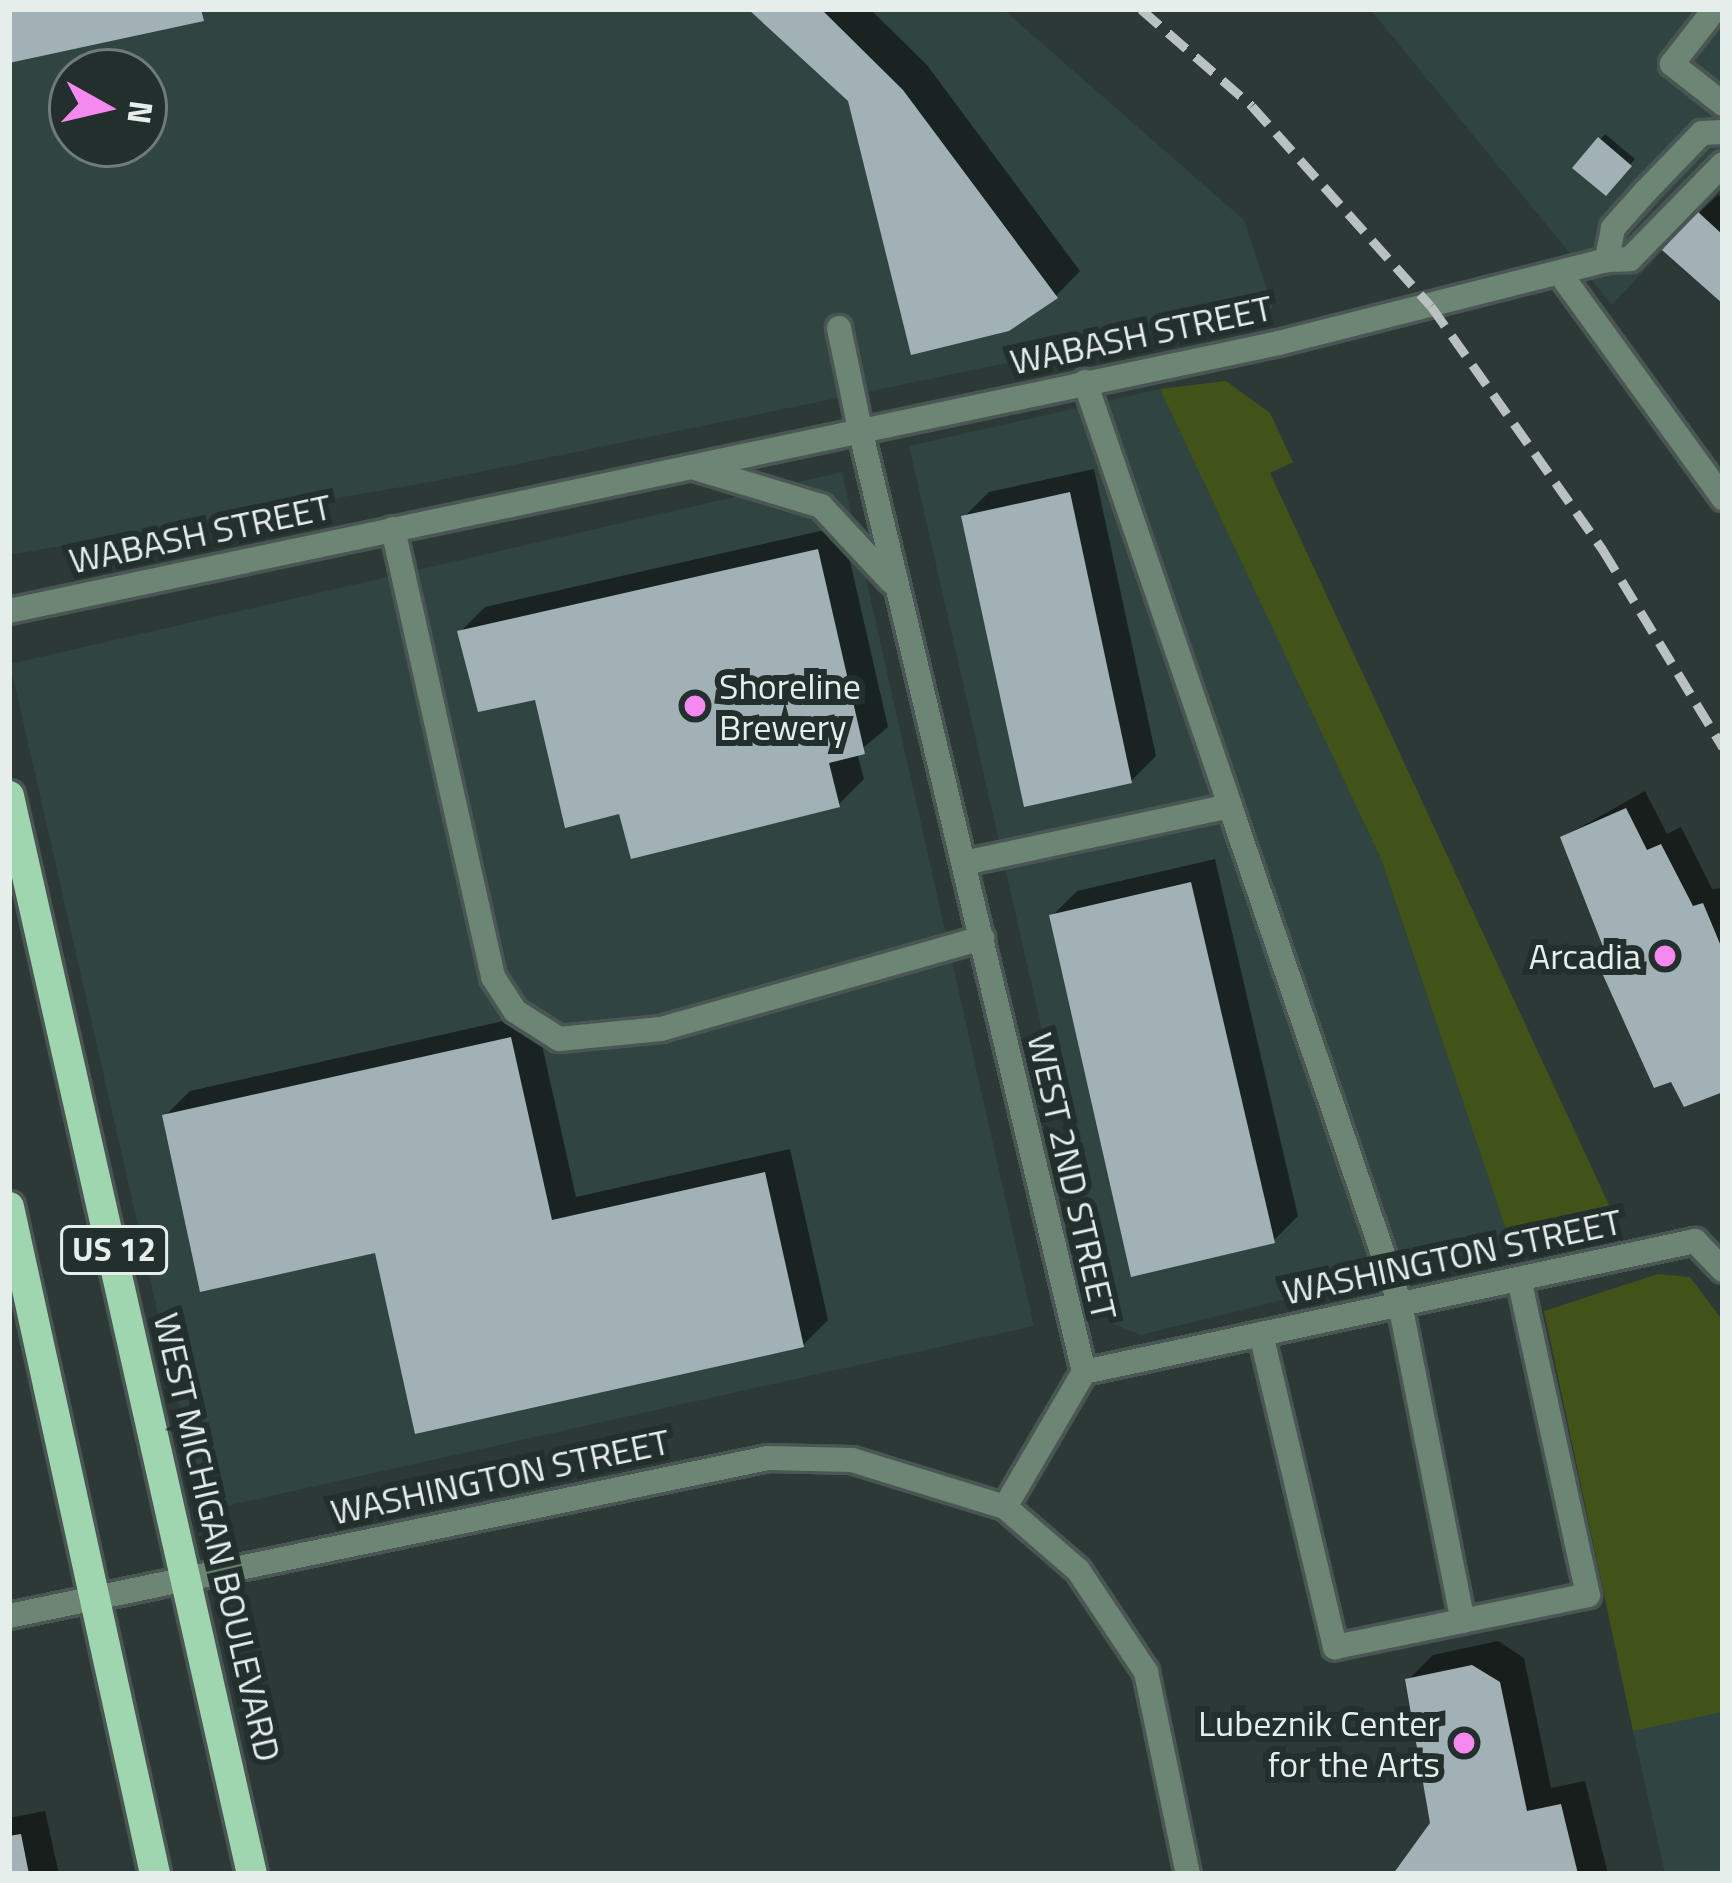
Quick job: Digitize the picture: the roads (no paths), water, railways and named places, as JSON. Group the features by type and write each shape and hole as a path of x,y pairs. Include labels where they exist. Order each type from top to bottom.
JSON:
{"main road":[{"name":"WEST MICHIGAN BOULEVARD","path":"9,796 252,1874"},
{"name":"US 12","path":"9,1207 155,1874"}],"street":[{"path":"1715,9 1672,64 1723,104"},
{"path":"1607,260 1613,228 1646,191 1702,133 1723,132"},
{"name":"WABASH STREET","path":"9,611 1085,382 1561,275 1607,260 1630,260 1723,164"},
{"path":"1561,275 1723,498"},
{"name":"WEST 2ND STREET","path":"839,328 894,584 1084,1372 1004,1508"},
{"path":"1085,382 1400,1304 1463,1621"},
{"name":"WABASH STREET","path":"687,466 821,506 894,584"},
{"path":"393,529 494,977 515,1012 559,1039 662,1029 982,938"},
{"path":"964,863 1230,806"},
{"name":"WASHINGTON STREET","path":"1084,1372 1695,1241 1723,1270"},
{"path":"1261,1334 1335,1647 1588,1595 1520,1279"},
{"name":"WASHINGTON STREET","path":"9,1616 767,1458 852,1460 1004,1508"},
{"path":"1004,1508 1078,1570 1146,1672 1188,1874"}],"railway":[{"path":"1141,9 1252,106 1431,306 1603,550 1723,747"}],"place":[{"name":"Shoreline Brewery","path":"695,706"},
{"name":"Arcadia","path":"1665,956"},
{"name":"Lubeznik Center for the Arts","path":"1464,1743"}]}
